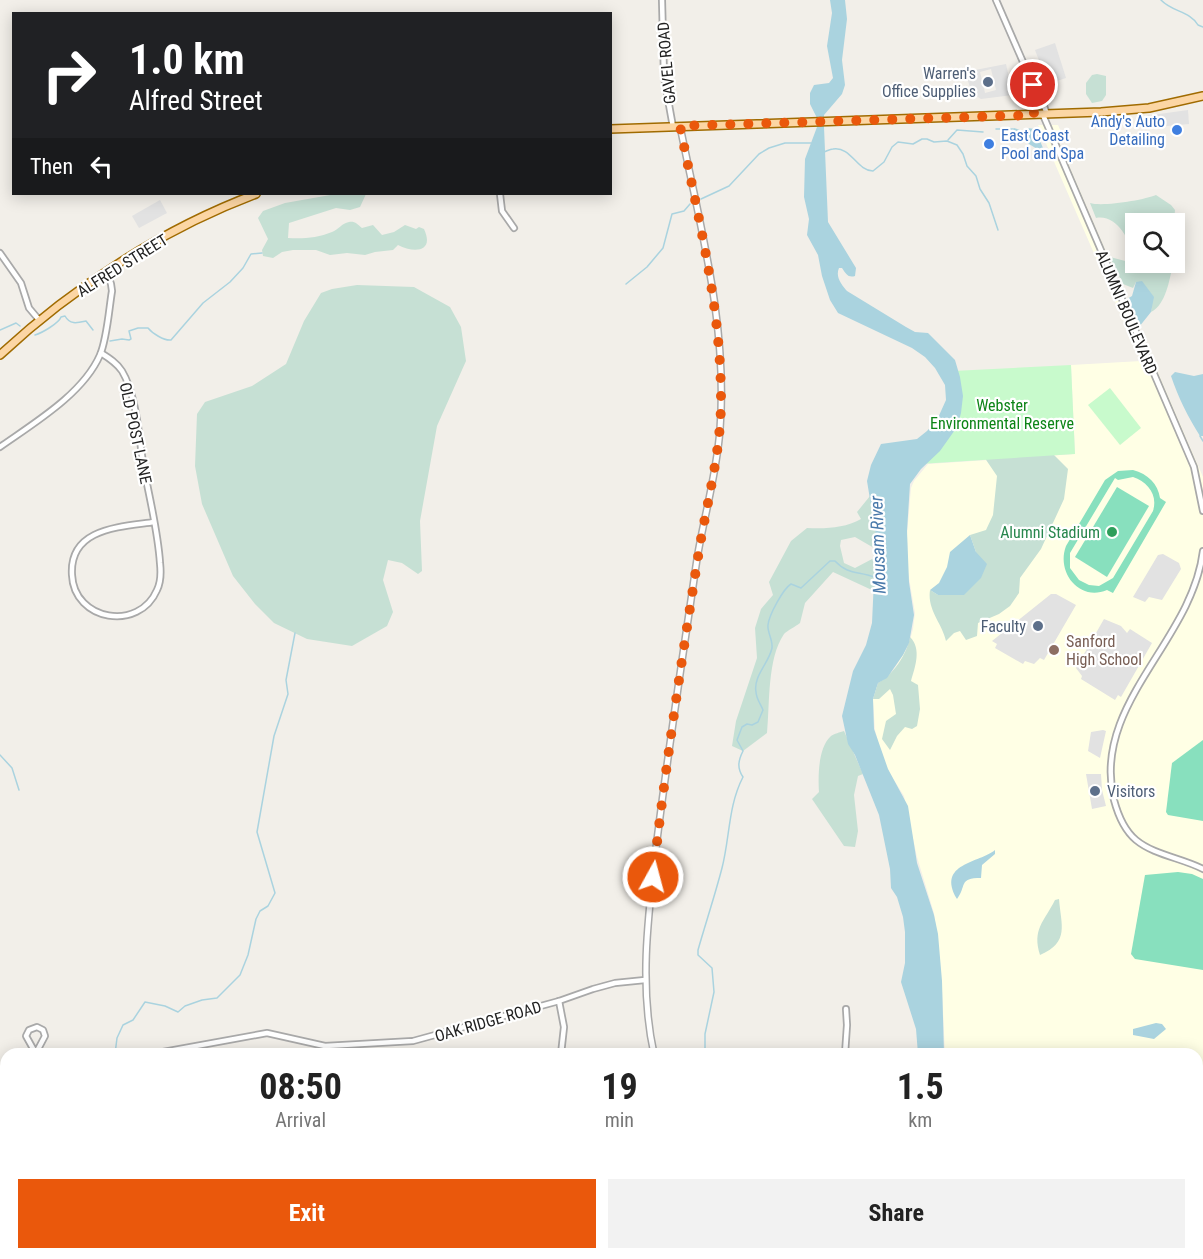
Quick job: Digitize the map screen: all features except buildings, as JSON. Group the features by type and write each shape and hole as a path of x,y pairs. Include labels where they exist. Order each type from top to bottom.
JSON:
{"main road":[{"path":"612,129 1045,115 1132,110 1203,96"},
{"name":"ALFRED STREET","path":"0,355 40,321 107,272 166,236 254,195"}],"street":[{"name":"GAVEL ROAD","path":"662,0 664,77 677,126"},
{"name":"ALUMNI BOULEVARD","path":"996,0 1033,85 1039,93 1045,115 1194,467 1203,511"},
{"path":"1033,85 1034,115"},
{"path":"653,1048 645,980 647,930 673,715 720,429 717,318 677,126"},
{"path":"500,195 502,211 514,228"},
{"path":"0,253 21,283 29,308 40,321"},
{"path":"0,447 79,387 87,378 101,353 112,291 107,272"},
{"name":"OLD POST LANE","path":"101,353 119,367 129,387 154,522 161,575 154,597 137,612 123,617 107,616 89,608 77,594 72,576 73,563 81,546 89,537 100,531 154,522"},
{"path":"1203,551 1197,578 1188,602 1126,708 1117,729 1112,745 1110,768 1116,806 1128,833 1144,845 1203,869"},
{"name":"OAK RIDGE ROAD","path":"186,1048 267,1033 325,1046 413,1041 559,1001 615,983 645,980"},
{"path":"559,1001 564,1027 562,1048"},
{"path":"845,1048 846,1009"},
{"path":"33,1048 27,1036 29,1030 37,1027 43,1030 45,1036 39,1048"}],"shaded area":[{"path":"1055,43 1066,78 1048,84 1035,50"},
{"path":"1006,64 1013,95 981,99 972,93 968,81 975,70","holes":["991,69 996,90 985,93 980,72"]},
{"path":"1092,75 1106,76 1106,95 1102,101 1092,103 1086,94 1086,83"},
{"path":"1188,110 1189,124 1146,128 1145,116"},
{"name":"Sanford High School","path":"1038,125 1058,125 1062,134 1057,137 1203,477 1203,1048 945,1048 942,989 938,965 939,950 934,913 917,857 904,796 884,764 875,730 873,700 876,687 893,671 908,647 913,629 915,613 908,572 907,535 911,488 928,464 1075,454 1071,365 1141,361"},
{"path":"330,195 366,195 360,207 350,210 336,208 289,223 288,238 321,236 344,224 354,222 362,228 373,225 382,235 394,232 405,225 416,229 419,227 424,229 427,243 425,247 416,250 398,245 393,250 365,255 347,253 330,255 316,250 293,250 282,252 273,258 263,256 262,250 268,239 258,218 263,211 285,203"},
{"path":"1156,195 1171,205 1175,213 1125,213 1125,235 1110,220 1096,218 1090,203 1104,204"},
{"path":"160,200 167,213 139,228 132,216"},
{"path":"1110,257 1125,261 1125,273 1171,273 1164,297 1156,308 1151,312 1152,302 1136,282 1133,288 1123,284"},
{"path":"357,285 414,287 450,307 461,327 466,361 437,426 420,521 422,571 418,574 402,563 388,560 383,580 393,612 387,626 352,646 307,639 274,623 255,604 233,576 202,504 195,466 197,414 205,402 252,386 286,364 304,321 321,293"},
{"path":"978,448 1052,453 1068,469 1064,499 1041,549 1020,578 1019,593 1010,606 999,614 978,623 977,636 966,640 960,631 954,633 946,641 931,604 930,590 938,595 976,552 970,535 986,530 993,515 997,476"},
{"path":"870,496 876,536 874,548 855,537 841,540 840,546 844,563 855,568 874,558 874,591 833,572 805,603 800,623 784,634 779,644 772,668 767,733 743,751 732,746 736,721 757,658 755,628 761,609 773,595 769,582 791,541 807,528 835,527 861,519 857,512"},
{"path":"1163,554 1179,563 1181,569 1162,600 1149,597 1145,602 1133,597 1158,555"},
{"name":"Faculty","path":"1051,594 1056,594 1076,605 1044,660 1040,658 1034,664 1025,661 1023,664 995,648 997,644 992,641"},
{"path":"1104,619 1121,626 1127,633 1130,629 1152,643 1121,697 1118,695 1115,700 1081,679 1082,676 1076,668"},
{"path":"910,637 917,653 911,681 918,685 920,709 917,726 912,729 905,727 890,750 882,739 886,721 896,714 893,695 890,689 879,699 873,699 878,683 899,663"},
{"path":"844,731 863,774 858,776 854,795 858,831 855,847 844,846 812,799 819,792 819,771 824,747 831,736"},
{"name":"Visitors","path":"1106,731 1100,758 1088,751 1091,732"},
{"name":"Visitors","path":"1086,774 1101,774 1106,806 1092,809"},
{"path":"1059,899 1062,925 1060,938 1050,950 1040,955 1038,932 1055,900"}],"green space":[{"name":"Webster Environmental Reserve","path":"1071,365 1075,454 904,465 938,437 953,371"},
{"path":"1110,388 1141,428 1120,445 1088,405"},
{"path":"1133,470 1143,474 1155,484 1160,498 1166,502 1113,593 1107,590 1097,593 1087,592 1079,588 1067,575 1064,566 1066,546 1105,480 1118,471","holes":["1133,477 1143,482 1151,490 1154,500 1153,511 1113,578 1099,586 1089,585 1079,580 1070,568 1070,553 1115,478 1118,480"]},
{"name":"Alumni Stadium","path":"1117,487 1149,506 1107,577 1075,557"},
{"path":"1203,740 1203,821 1168,815 1166,812 1172,763"},
{"path":"1178,872 1192,874 1203,879 1203,970 1135,959 1131,954 1145,875"}],"water":[{"name":"Mousam River","path":"830,0 845,0 847,19 842,60 845,85 842,94 824,115 828,222 856,268 855,276 851,276 839,268 838,278 847,291 915,332 928,333 955,360 963,396 957,427 940,451 921,469 910,484 907,531 909,582 914,615 909,643 887,678 878,683 873,699 874,729 888,769 908,806 917,863 938,934 944,1048 918,1048 916,1029 901,982 905,963 903,917 897,897 891,888 890,869 879,815 855,755 848,744 842,716 853,671 866,645 872,623 876,536 867,481 871,465 881,444 917,439 927,431 937,420 946,400 945,385 935,368 912,348 838,313 830,300 818,255 807,235 809,219 804,197 805,159 817,127 817,118 810,104 810,93 814,85 829,83 833,78 827,46 832,13"},
{"path":"1014,128 1023,131 1027,128 1035,129 1043,148 1040,150 1029,144 1017,135"},
{"path":"1142,281 1154,297 1151,312 1139,327 1127,299 1132,296 1136,282"},
{"path":"1175,372 1194,376 1203,374 1203,436 1200,436 1180,399 1171,376"},
{"path":"970,535 976,552 987,564 981,578 964,595 938,595 930,590 939,583 947,567 950,552"},
{"path":"995,850 995,854 982,865 981,878 966,881 957,899 952,887 952,878 956,871"},
{"path":"1156,1023 1162,1024 1166,1029 1154,1039 1133,1035 1133,1029"}],"waterway":[{"path":"1161,0 1203,27"},
{"path":"996,129 1013,129"},
{"path":"948,140 957,130 983,132"},
{"path":"824,152 832,149 845,151 867,170 873,171 884,162 892,147 898,142 913,144 927,139 934,142 947,141 957,145 967,166 976,176 980,189 989,203 998,230"},
{"path":"701,199 729,186 759,154 769,148 785,143 811,143"},
{"path":"626,284 647,267 663,248 672,214 684,211 690,204"},
{"path":"110,341 129,340 131,339 129,331 138,328 148,328 158,336 171,340 203,303 230,282 243,268 251,254 262,253"},
{"path":"35,335 50,328 65,316 71,322 86,321 93,330"},
{"path":"0,330 16,323 20,326"},
{"path":"1200,436 1203,441"},
{"name":"Mousam River","path":"705,1048 705,1034 714,992 712,968 698,955 698,950 722,868 732,810 743,777 739,764 743,751 737,740 742,727 758,722 763,710 757,697 756,686 772,648 768,628 771,615 780,597 791,584 801,588 830,561 835,561 849,571 874,577"},
{"path":"116,1048 117,1038 123,1025 133,1020 145,1002 165,1006 178,1012 185,1006 217,998 240,975 248,955 256,919 260,911 268,906 275,893 257,832 274,736 288,694 286,680 295,633"},
{"path":"0,755 12,768 19,790"}],"place":[{"name":"Warren's Office Supplies","path":"988,82"},
{"name":"Andy's Auto Detailing","path":"1177,130"},
{"name":"East Coast Pool and Spa","path":"989,144"},
{"name":"Alumni Stadium","path":"1112,532"},
{"name":"Faculty","path":"1038,626"},
{"name":"Sanford High School","path":"1054,650"},
{"name":"Visitors","path":"1095,791"}],"route":[{"path":"653,877 677,687 688,632 720,429 719,332 713,290 680,126 1034,115 1033,85"}]}
